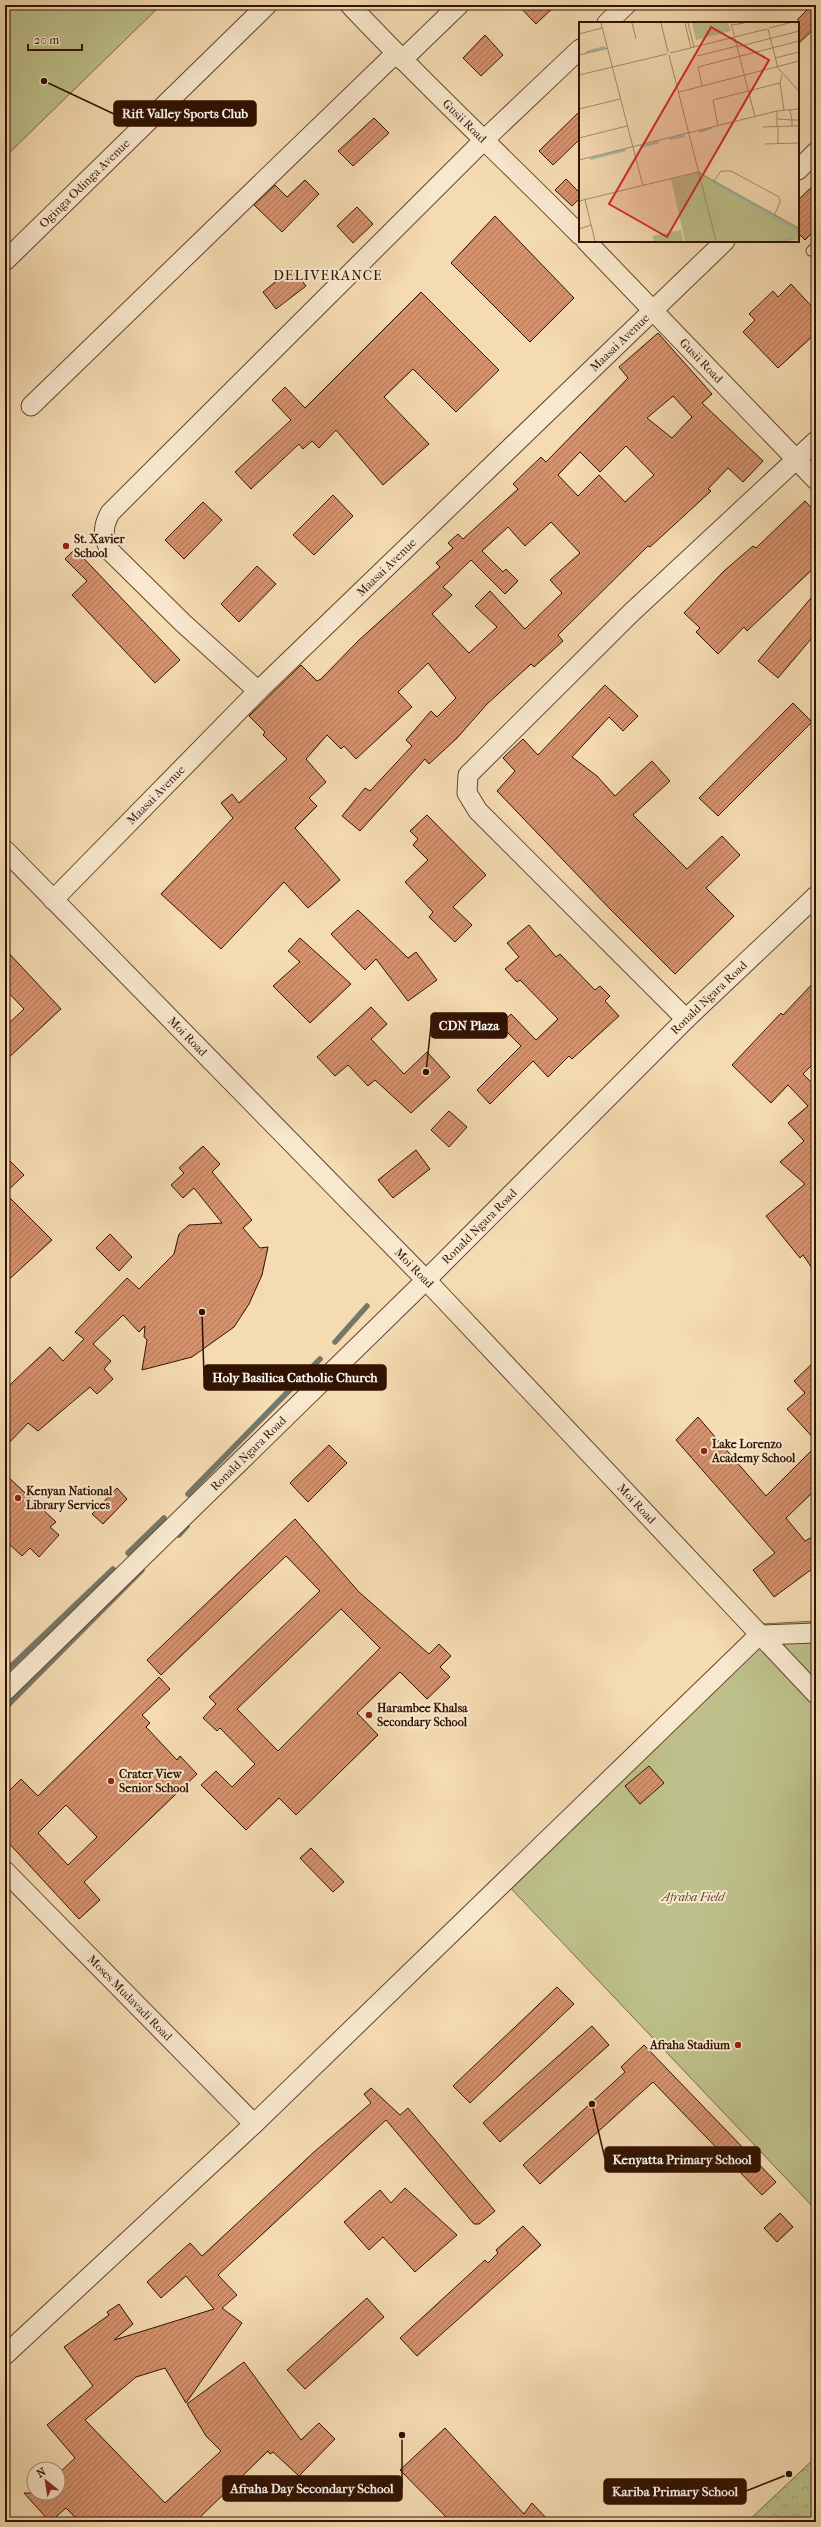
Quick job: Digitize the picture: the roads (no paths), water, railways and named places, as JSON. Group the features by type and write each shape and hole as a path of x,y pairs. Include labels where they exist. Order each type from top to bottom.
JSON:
{"street":[{"name":"Oginga Odinga Avenue","path":"5,261 267,5"},
{"name":"Gusii Road","path":"350,5 399,57 485,139 579,234"},
{"path":"31,406 399,57 458,5"},
{"path":"608,22 626,5"},
{"path":"258,691 183,623 110,551 103,537 104,524 110,513 485,139 579,50"},
{"path":"799,169 816,152"},
{"name":"Gusii Road","path":"587,242 816,480"},
{"name":"Maasai Avenue","path":"53,900 258,691 724,242"},
{"path":"686,1019 478,811 467,793 468,775 631,613 816,441"},
{"name":"Moi Road","path":"5,850 426,1280 816,1694"},
{"name":"Ronald Ngara Road","path":"5,1691 426,1280 686,1019 816,896"},
{"path":"5,2355 254,2124 759,1635 816,1633"},
{"name":"Moses Mudavadi Road","path":"5,1871 254,2124"}],"waterway":[{"path":"335,1342 367,1306"},
{"path":"188,1494 320,1359"},
{"path":"128,1553 164,1518"},
{"path":"179,1535 187,1526"},
{"path":"5,1672 113,1569"},
{"path":"5,1708 142,1570"}],"place":[{"name":"Rift Valley Sports Club","path":"44,81"},
{"name":"St. Xavier School","path":"66,546"},
{"name":"CDN Plaza","path":"426,1072"},
{"name":"Holy Basilica Catholic Church","path":"202,1312"},
{"name":"Lake Lorenzo Academy School","path":"704,1451"},
{"name":"Kenyan National Library Services","path":"18,1498"},
{"name":"Harambee Khalsa Secondary School","path":"369,1715"},
{"name":"Crater View Senior School","path":"111,1781"},
{"name":"Afraha Stadium","path":"738,2045"},
{"name":"Kenyatta Primary School","path":"592,2104"},
{"name":"Afraha Day Secondary School","path":"402,2435"},
{"name":"Kariba Primary School","path":"789,2474"}],"district":[{"name":"DELIVERANCE","path":"328,275"}],"park label":[{"name":"Afraha Field","path":"693,1897"}]}
